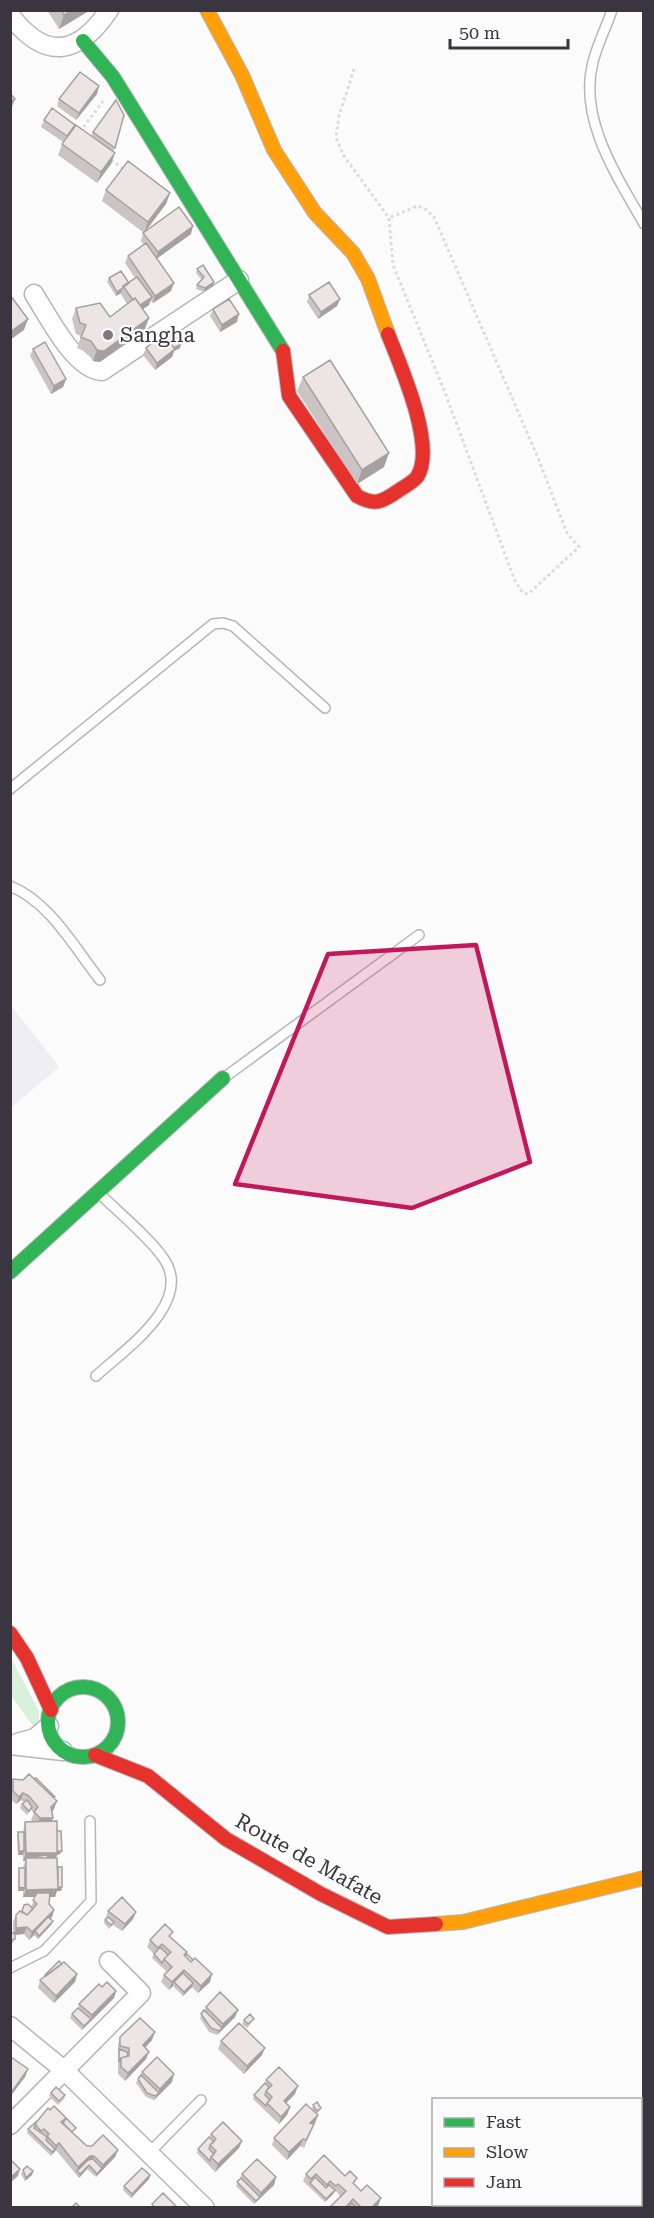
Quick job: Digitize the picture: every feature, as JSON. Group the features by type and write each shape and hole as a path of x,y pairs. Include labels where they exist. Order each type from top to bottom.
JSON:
{"street":[{"path":"10,15 25,34 46,46 75,46 98,26 109,10"},
{"path":"83,40 116,82 285,355 289,396 357,496 370,503 383,502 408,486 420,469 422,446 417,410 368,279 353,253 315,213 274,150 242,75 207,10"},
{"path":"34,294 78,360 93,371 102,371 239,280"},
{"path":"10,1272 223,1078"},
{"path":"10,1633 27,1658 50,1718 53,1740 63,1750"},
{"path":"10,1745 63,1750 79,1757 95,1755 111,1743 118,1725 114,1706 100,1692 81,1688 59,1679 27,1658"},
{"path":"10,1745 35,1738 50,1718 62,1694 81,1688"},
{"name":"Route de Mafate","path":"118,1725 148,1776"},
{"name":"Route de Mafate","path":"95,1755 148,1776 226,1839 321,1894 388,1927 463,1922 644,1878"},
{"path":"10,2125 141,1993 109,1961"},
{"path":"10,2026 65,2071 206,2208"}],"lane":[{"path":"612,10 592,63 589,102 608,160 644,224"},
{"path":"10,789 213,624 223,622 233,626 325,708"},
{"path":"10,886 28,893 44,908 100,980"},
{"path":"223,1078 419,936"},
{"path":"96,1376 161,1315 170,1299 172,1282 164,1259 99,1193"},
{"path":"10,1968 44,1951 91,1901 90,1821"},
{"path":"149,2153 201,2100"}],"path":[{"path":"354,69 339,116 336,138 344,156 389,218 393,265 444,390 515,581 523,593 528,594 579,547 567,533 520,414 434,218 424,208 417,206 389,218"},
{"path":"78,136 116,82"},
{"path":"105,155 132,175"}],"highlighted area":[{"path":"476,945 530,1162 412,1208 235,1184 328,954"}],"shaded area":[{"path":"10,1004 59,1067 11,1108 10,1108"}],"green space":[{"path":"10,1656 39,1711 39,1734 11,1696"},
{"path":"642,2127 644,2128 643,2207 487,2207 642,2206"}],"building":[{"path":"61,10 72,10 64,15"},
{"path":"80,72 99,86 79,113 59,99"},
{"path":"116,100 124,115 115,148 93,132"},
{"path":"52,108 75,125 67,136 44,120"},
{"path":"76,125 115,153 101,172 62,144"},
{"path":"128,161 170,193 148,222 106,190"},
{"path":"179,207 193,226 158,252 143,233"},
{"path":"146,243 174,283 155,296 128,256"},
{"path":"203,265 214,282 205,288 197,285 204,277 197,269"},
{"path":"121,271 129,283 117,292 109,278"},
{"path":"137,277 152,297 140,305 135,298 133,300 123,286"},
{"path":"329,282 340,299 321,312 309,295"},
{"path":"10,295 28,319 10,332"},
{"name":"Sangha","path":"135,298 149,318 104,351 97,350 91,341 81,337 86,325 80,323 76,308 100,303 110,317"},
{"path":"229,299 239,314 222,325 213,309"},
{"path":"163,334 175,349 157,363 146,348"},
{"path":"174,334 181,344 174,348 167,338"},
{"path":"45,342 66,379 54,386 33,349"},
{"path":"330,360 389,453 362,470 303,377"},
{"path":"29,1774 57,1801 51,1807 53,1818 40,1818 34,1812 38,1807 29,1796 23,1793 19,1797 13,1791 13,1779 23,1780"},
{"path":"36,1778 55,1797 54,1798 34,1779"},
{"path":"27,1800 32,1807 29,1811 22,1804"},
{"path":"57,1821 57,1853 26,1853 25,1822"},
{"path":"57,1831 61,1831 62,1851 57,1851"},
{"path":"18,1832 24,1832 24,1851 19,1851"},
{"path":"47,1855 48,1858 32,1858 32,1857"},
{"path":"26,1858 57,1858 58,1889 26,1890"},
{"path":"58,1867 62,1867 62,1887 58,1887"},
{"path":"19,1868 25,1868 25,1888 19,1887"},
{"path":"37,1893 50,1893 49,1904 54,1910 32,1932 27,1927 16,1928 16,1915 20,1911 27,1915 37,1904 33,1900"},
{"path":"122,1897 136,1912 125,1924 108,1911"},
{"path":"28,1904 33,1909 27,1915 22,1911 24,1905"},
{"path":"48,1917 53,1921 39,1936 35,1931"},
{"path":"108,1917 114,1922 111,1925 105,1920"},
{"path":"165,1924 173,1932 169,1936 187,1952 184,1955 191,1962 195,1958 212,1974 201,1986 184,1970 172,1982 164,1975 172,1967 164,1959 171,1952 162,1944 158,1948 150,1940"},
{"path":"10,1932 15,1934 15,1939 10,1941"},
{"path":"160,1947 168,1955 162,1963 154,1954"},
{"path":"187,1954 193,1960 191,1962 185,1956"},
{"path":"59,1961 62,1964 46,1976 45,1975"},
{"path":"64,1962 77,1974 56,1996 40,1980"},
{"path":"183,1973 193,1983 184,1992 174,1982"},
{"path":"107,1982 116,1991 92,2015 79,2004 99,1984 102,1987"},
{"path":"220,1992 238,2010 223,2024 206,2007"},
{"path":"78,2008 91,2019 84,2026 72,2014"},
{"path":"204,2010 222,2028 219,2031 211,2028 201,2014"},
{"path":"250,2014 254,2019 248,2024 244,2020"},
{"path":"140,2018 155,2032 143,2045 149,2052 128,2073 121,2067 121,2058 129,2056 129,2048 120,2046 120,2037"},
{"path":"239,2023 265,2048 247,2066 221,2041"},
{"path":"119,2049 127,2052 128,2056 121,2058 119,2062"},
{"path":"11,2057 28,2069 10,2093"},
{"path":"157,2057 174,2074 160,2089 142,2072"},
{"path":"279,2067 298,2086 284,2101 290,2107 281,2117 267,2103 272,2097 266,2091 272,2085 266,2080"},
{"path":"141,2075 159,2093 155,2096 147,2093 138,2079"},
{"path":"265,2083 269,2087 265,2095 270,2100 266,2106 254,2095"},
{"path":"56,2087 65,2095 59,2101 51,2093"},
{"path":"317,2102 321,2108 317,2111 313,2105"},
{"path":"306,2104 318,2115 310,2123 314,2124 306,2140 303,2139 289,2152 274,2138"},
{"path":"54,2106 66,2118 61,2122 87,2146 92,2146 103,2135 118,2150 103,2165 94,2156 90,2156 78,2167 59,2143 56,2146 47,2136 49,2134 44,2129 41,2131 35,2124 48,2108 50,2110"},
{"path":"66,2118 76,2128 72,2132 63,2123"},
{"path":"36,2122 34,2128 47,2137 46,2140 55,2149 52,2152 28,2129"},
{"path":"223,2122 242,2141 218,2164 211,2157 216,2151 210,2145 216,2139 211,2134"},
{"path":"209,2137 214,2142 209,2149 214,2154 210,2161 198,2149"},
{"path":"324,2155 345,2176 350,2171 357,2178 353,2183 361,2191 367,2185 381,2198 371,2208 362,2208 353,2199 345,2208 329,2208 346,2191 330,2181 327,2185 316,2174 311,2179 306,2174"},
{"path":"10,2159 20,2169 10,2178"},
{"path":"93,2159 102,2168 97,2174 89,2165 80,2174 77,2171 88,2160"},
{"path":"257,2159 276,2177 261,2193 242,2174"},
{"path":"27,2166 33,2171 26,2178 23,2170"},
{"path":"142,2168 150,2175 132,2194 124,2186"},
{"path":"315,2177 326,2188 329,2185 335,2190 326,2199 310,2183"},
{"path":"241,2178 260,2197 256,2201 237,2182"},
{"path":"163,2193 177,2208 155,2208 152,2204"},
{"path":"76,2203 81,2208 71,2208"}],"traffic: fast":[{"path":"83,41 113,77 283,351"},
{"path":"10,1272 223,1078"},
{"path":"83,1687 102,1693 112,1703 118,1722 112,1741 102,1751 83,1757 64,1751 54,1741 48,1722 54,1703 64,1693 83,1687"}],"traffic: slow":[{"path":"207,10 242,75 274,150 315,213 353,253 368,279 388,334"},
{"path":"436,1924 463,1922 644,1878"}],"traffic: jam":[{"path":"283,351 289,396 357,496 374,502 387,498 413,481 422,464 423,446 420,427 408,385 388,334"},
{"path":"10,1633 27,1658 51,1710"},
{"path":"95,1755 148,1776 226,1839 321,1894 388,1927 436,1924"}],"place":[{"name":"Sangha","path":"108,335"}]}
